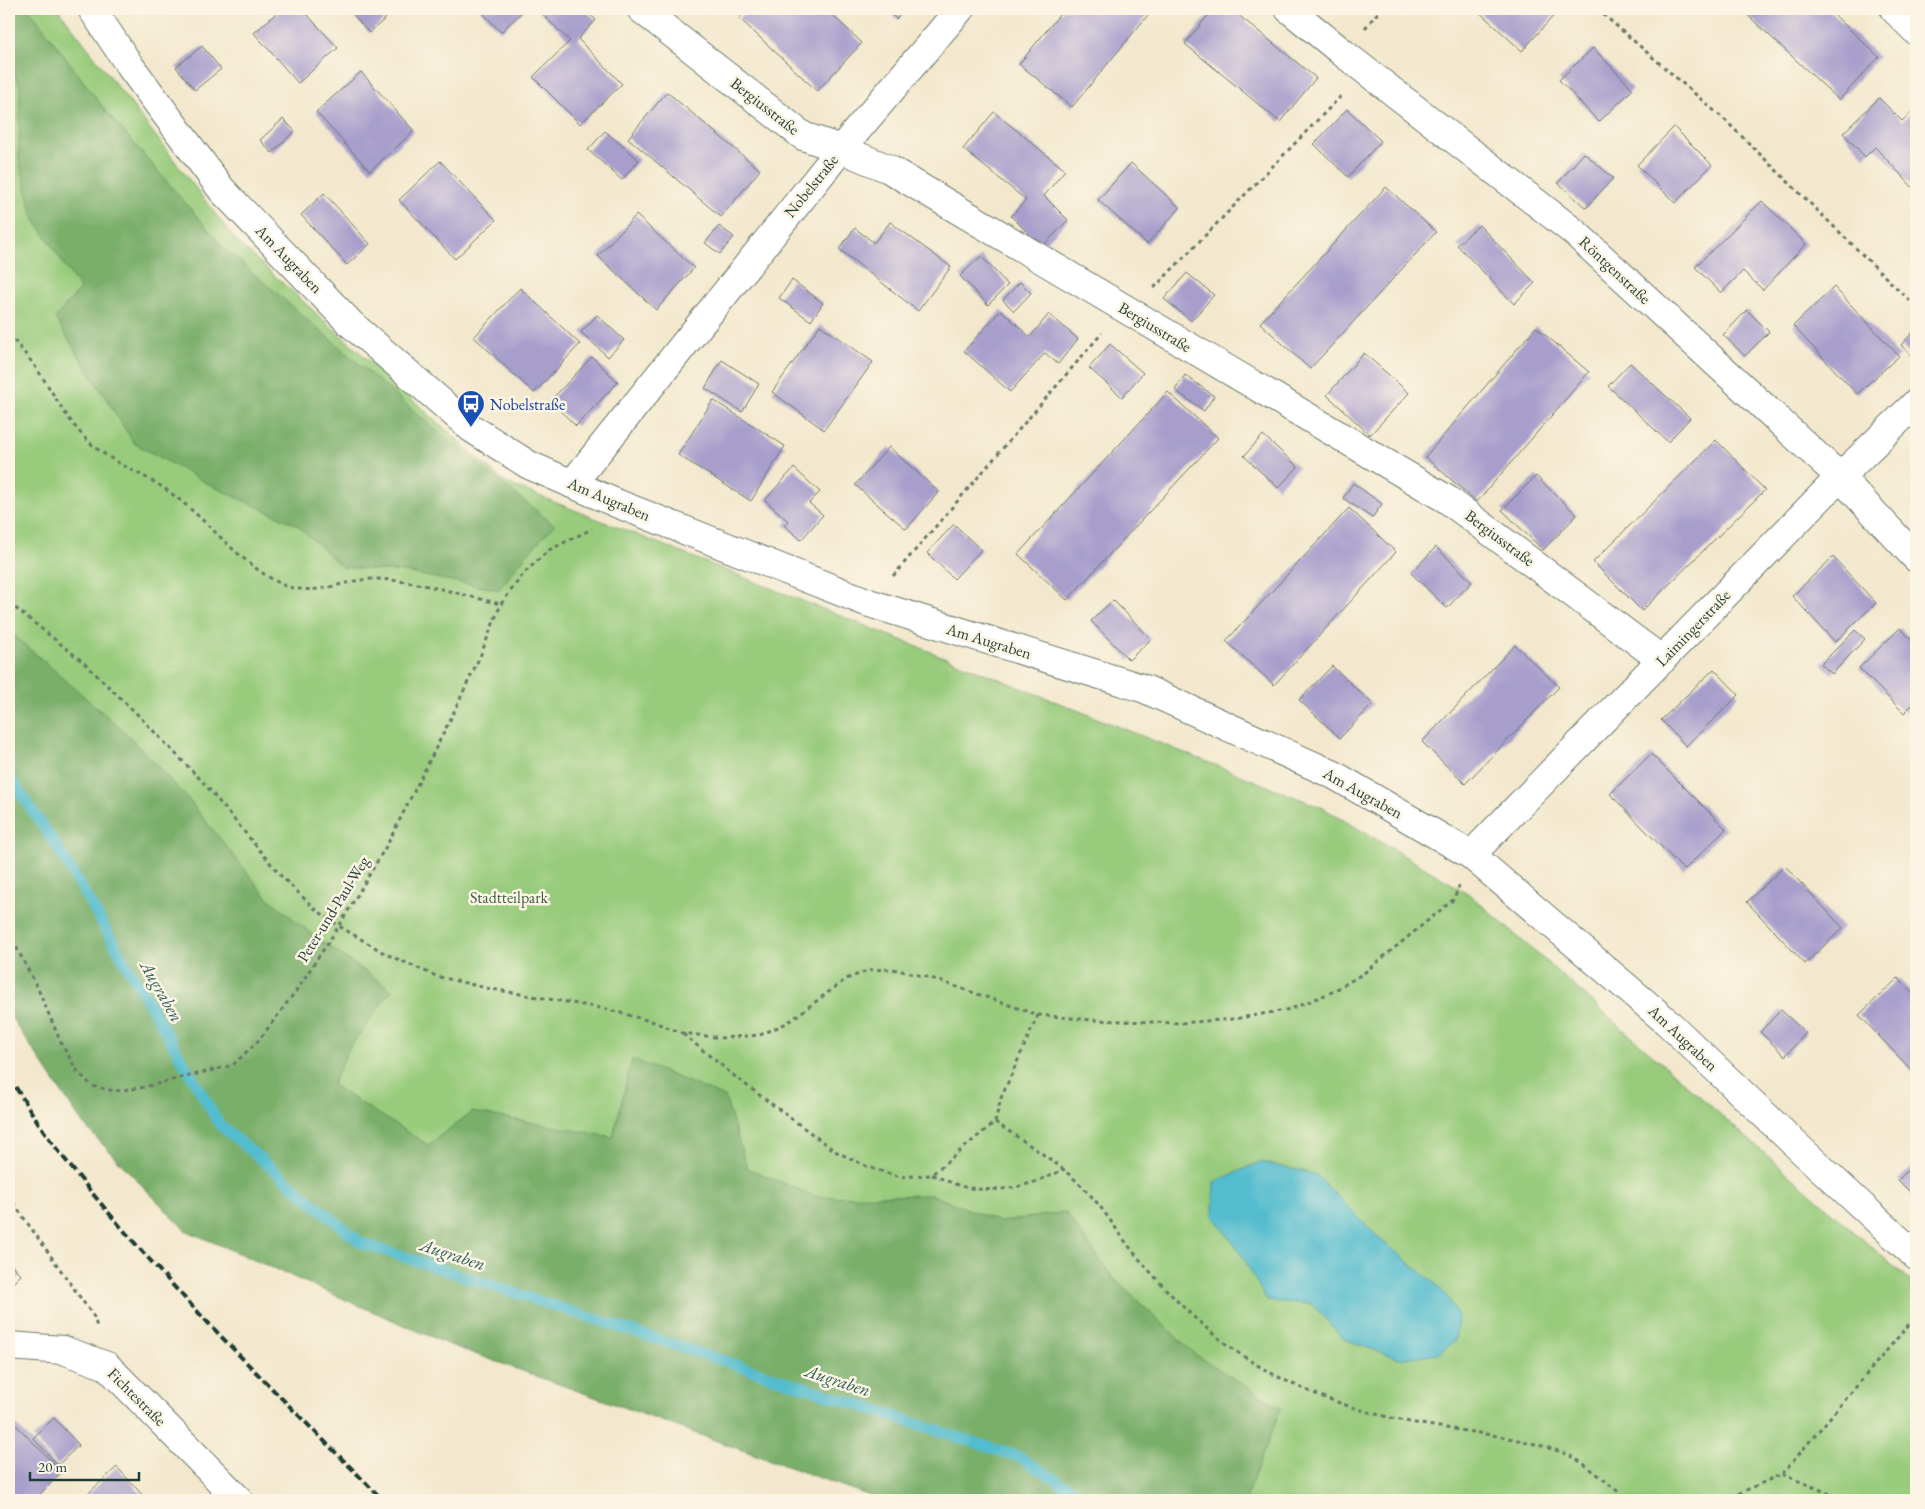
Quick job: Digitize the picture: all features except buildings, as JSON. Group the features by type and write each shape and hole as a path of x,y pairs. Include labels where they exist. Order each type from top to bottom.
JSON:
{"street":[{"name":"Am Augraben","path":"92,9 130,66 222,190 350,323 471,428 529,464 616,503 869,603 1145,690 1334,775 1471,855 1666,1020 1796,1145 1916,1256"},
{"name":"Bergiusstraße","path":"641,9 803,136 889,169 1448,500 1662,660"},
{"name":"Nobelstraße","path":"572,484 841,149 960,9"},
{"name":"Röntgenstraße","path":"1289,9 1574,232 1840,477 1916,558"},
{"path":"1894,9 1916,31"},
{"name":"Laimingerstraße","path":"1471,855 1840,477 1916,403"},
{"name":"Fichtestraße","path":"9,1346 63,1350 107,1366 239,1500"}],"path":[{"path":"1597,9 1725,120 1916,307"},
{"path":"9,334 31,360 67,417 87,440 110,459 168,491 193,511 244,558 265,574 287,587 305,591 325,590 361,580 380,579 426,586 501,604"},
{"name":"Peter-und-Paul-Weg","path":"9,933 38,989 62,1045 78,1072 92,1086 115,1091 140,1088 233,1065 259,1040 296,991 339,926 388,843 420,783 477,662 501,604 524,573 549,550 597,526 616,503"},
{"path":"9,603 82,661 139,716 203,782 281,876 314,908 339,926 386,954 436,976 486,988 606,1008 654,1022 682,1033 722,1038 760,1035 788,1023 846,979 870,970 893,969 931,978 1038,1015 1092,1020 1180,1023 1234,1019 1291,1009 1332,992 1364,973 1454,899 1471,855"},
{"path":"931,1175 996,1122 1001,1098 1038,1015"},
{"path":"682,1033 835,1151 868,1167 900,1177 931,1175 968,1187 1003,1189 1034,1183 1064,1169"},
{"path":"996,1122 1064,1169 1092,1196 1135,1254 1170,1294 1216,1335 1252,1363 1290,1384 1380,1415 1431,1426 1496,1435 1562,1452 1588,1468 1629,1500"},
{"path":"9,1197 94,1317 107,1366"},
{"path":"1724,1500 1782,1474 1916,1316"},
{"path":"1782,1474 1845,1500"}],"green space":[{"name":"Stadtteilpark","path":"9,9 58,9 237,242 504,482 1323,808 1469,894 1916,1286 1916,1500 1187,1500 276,1228 9,876"},
{"path":"9,9 29,9 105,110 226,250 443,436 554,525 522,560 499,590 404,572 342,567 297,525 210,485 134,443 55,318 80,289 33,217 19,159 20,86 9,61"},
{"path":"9,631 126,733 188,799 267,897 314,936 392,990 349,1048 332,1085 428,1145 472,1112 613,1137 632,1059 725,1097 747,1168 816,1197 932,1195 1000,1222 1065,1212 1114,1279 1196,1355 1281,1408 1245,1500 881,1500 450,1345 185,1230 83,1124 9,1014"}],"water":[{"path":"1260,1162 1315,1174 1381,1240 1436,1284 1449,1299 1458,1317 1455,1341 1439,1353 1399,1359 1344,1339 1312,1304 1267,1301 1242,1255 1213,1216 1214,1182"}],"waterway":[{"name":"Augraben","path":"9,776 61,853 220,1125 361,1243 1019,1457 1089,1500"}],"railway":[{"path":"9,1077 57,1149 133,1241 256,1373 383,1500"}],"place":[{"name":"Nobelstraße","path":"471,428"}]}
